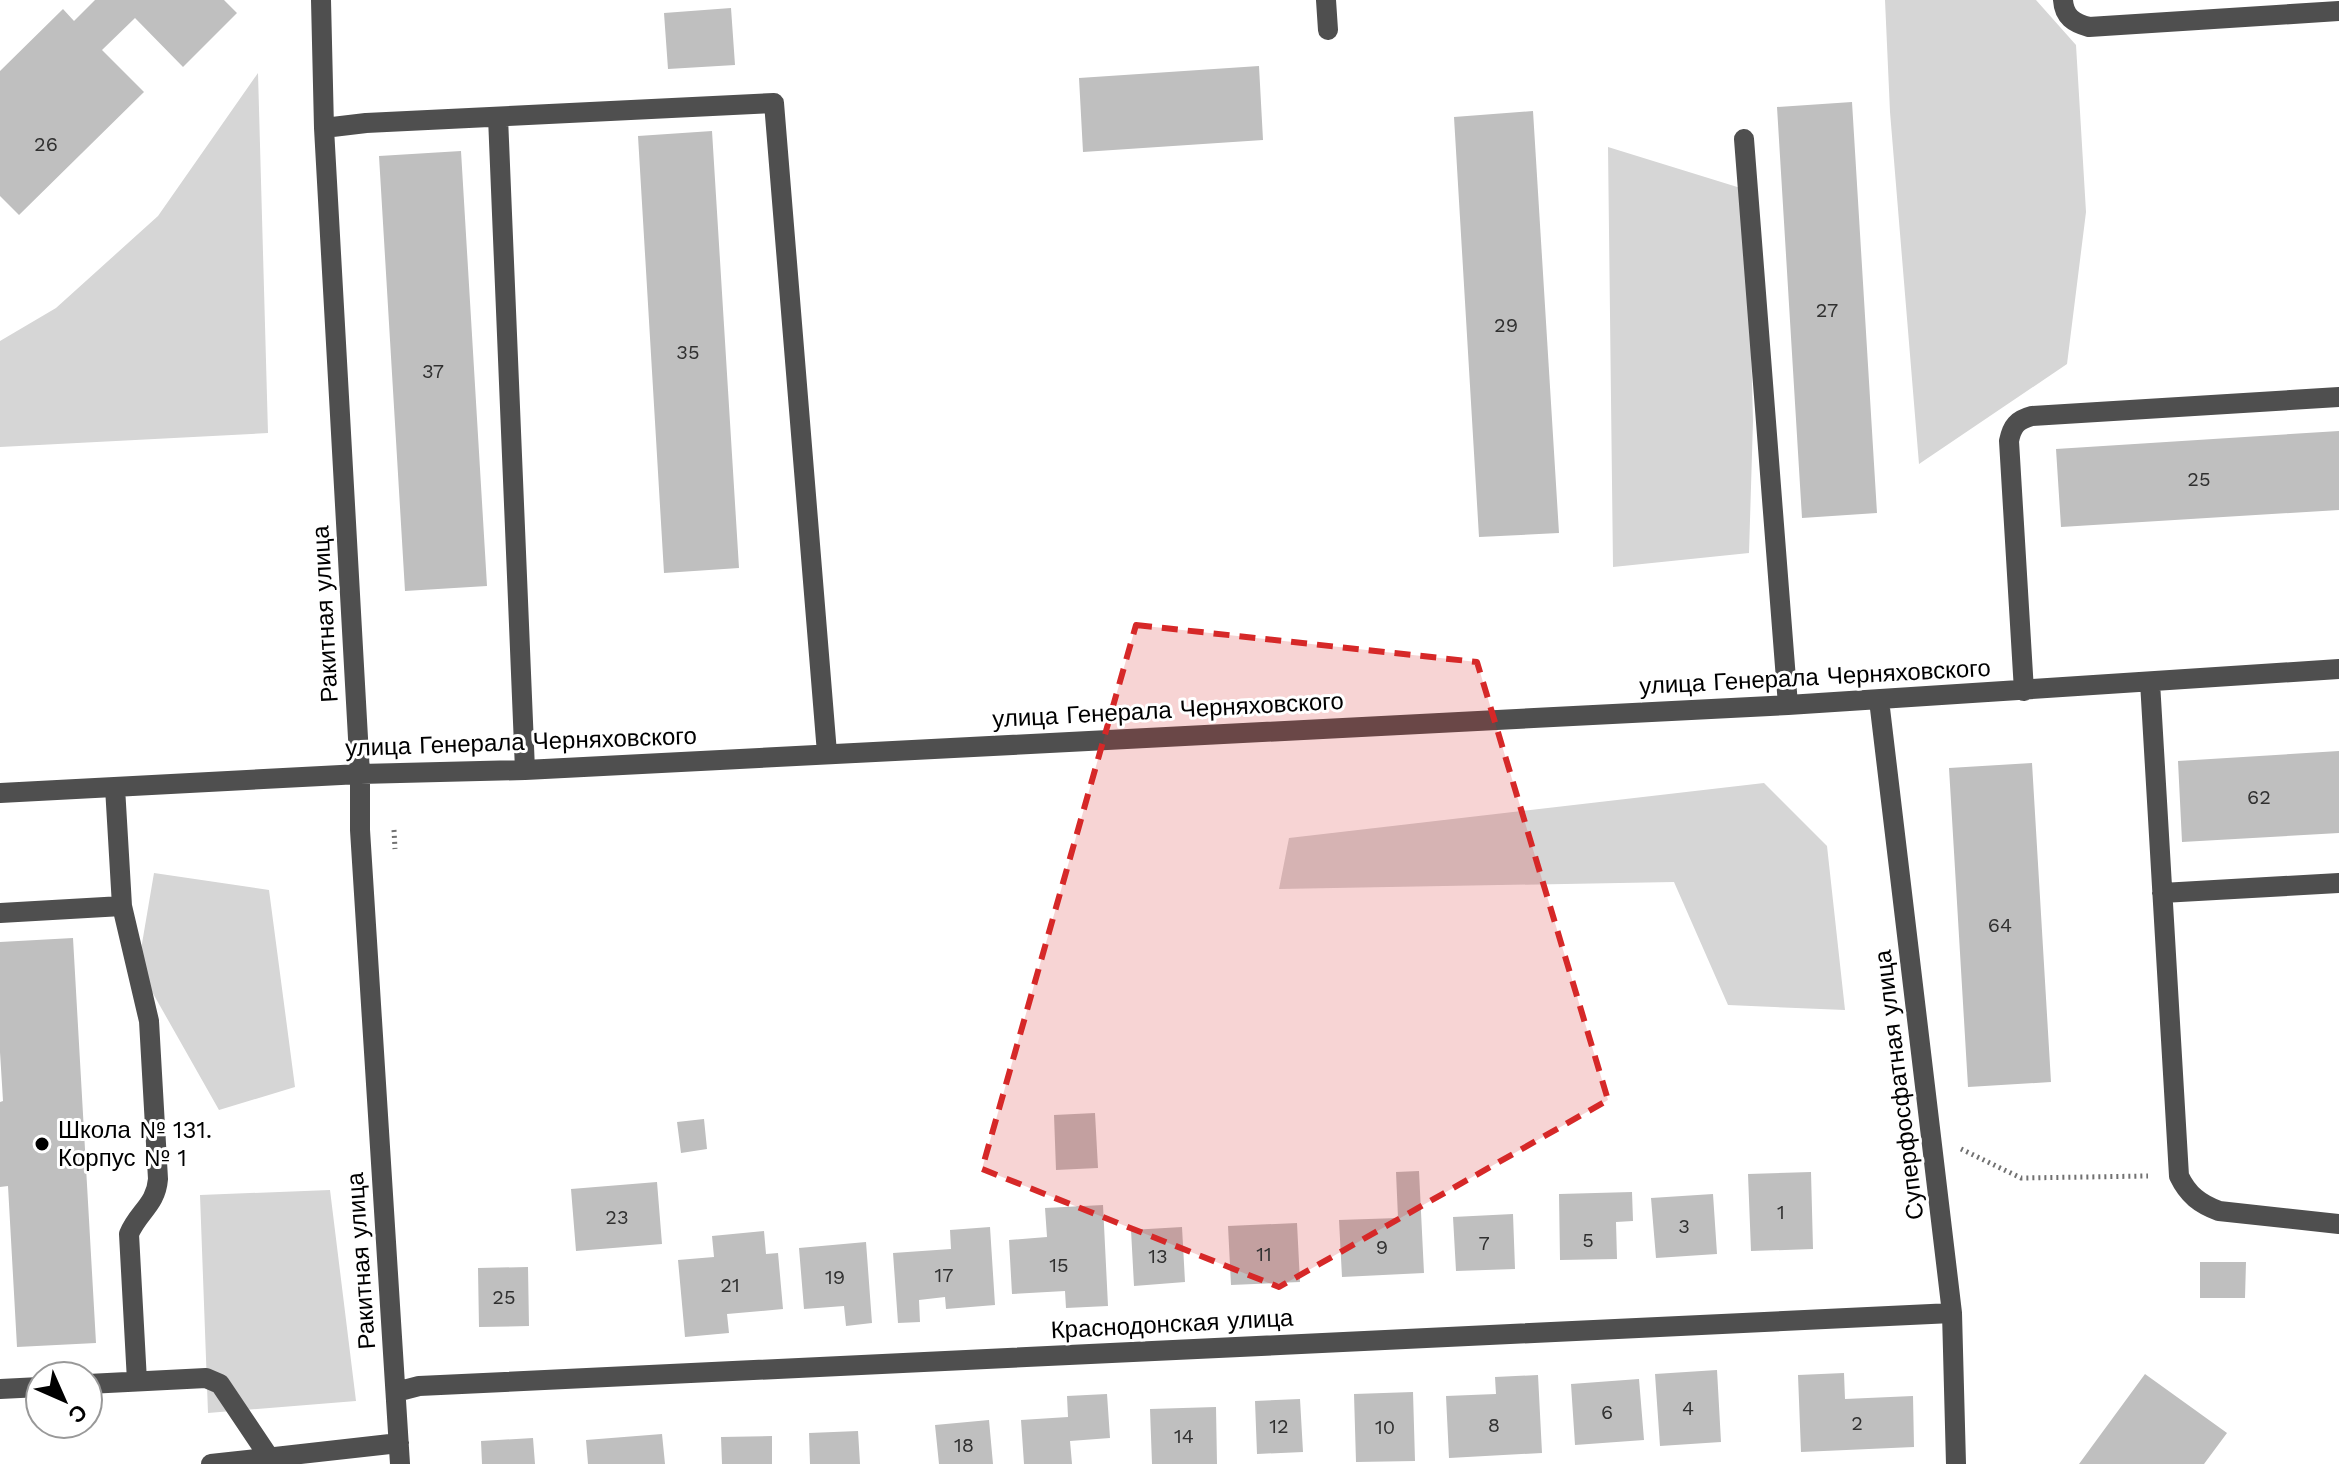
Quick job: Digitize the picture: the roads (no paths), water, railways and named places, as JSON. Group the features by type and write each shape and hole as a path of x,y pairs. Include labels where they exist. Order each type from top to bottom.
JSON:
{"street":[{"name":"Ракитная улица","path":"321,0 324,128 360,774 360,830 400,1464"},
{"path":"1326,0 1328,30"},
{"path":"2063,0 2068,16 2077,24 2089,27 2339,11"},
{"path":"324,128 366,123 774,103 827,753"},
{"path":"498,117 525,770"},
{"path":"1744,139 1788,705"},
{"path":"2024,691 2009,441 2011,429 2021,419 2339,397"},
{"name":"улица Генерала Черняховского","path":"0,793 360,774 525,770 1788,705 2339,669"},
{"path":"2150,682 2179,1176 2187,1191 2204,1206 2219,1211 2339,1224"},
{"name":"Суперфосфатная улица","path":"1879,700 1952,1313 1956,1464"},
{"path":"115,787 122,906 149,1021 158,1179 154,1200 129,1234 137,1381"},
{"path":"2162,893 2339,883"},
{"path":"0,913 122,906"},
{"name":"Краснодонская улица","path":"396,1392 419,1386 1952,1313"},
{"path":"104,1383 206,1378 220,1384 269,1457"},
{"path":"0,1389 24,1388"},
{"path":"211,1464 399,1443"}],"place":[{"name":"Школа № 131. Корпус № 1","path":"42,1144"}]}
